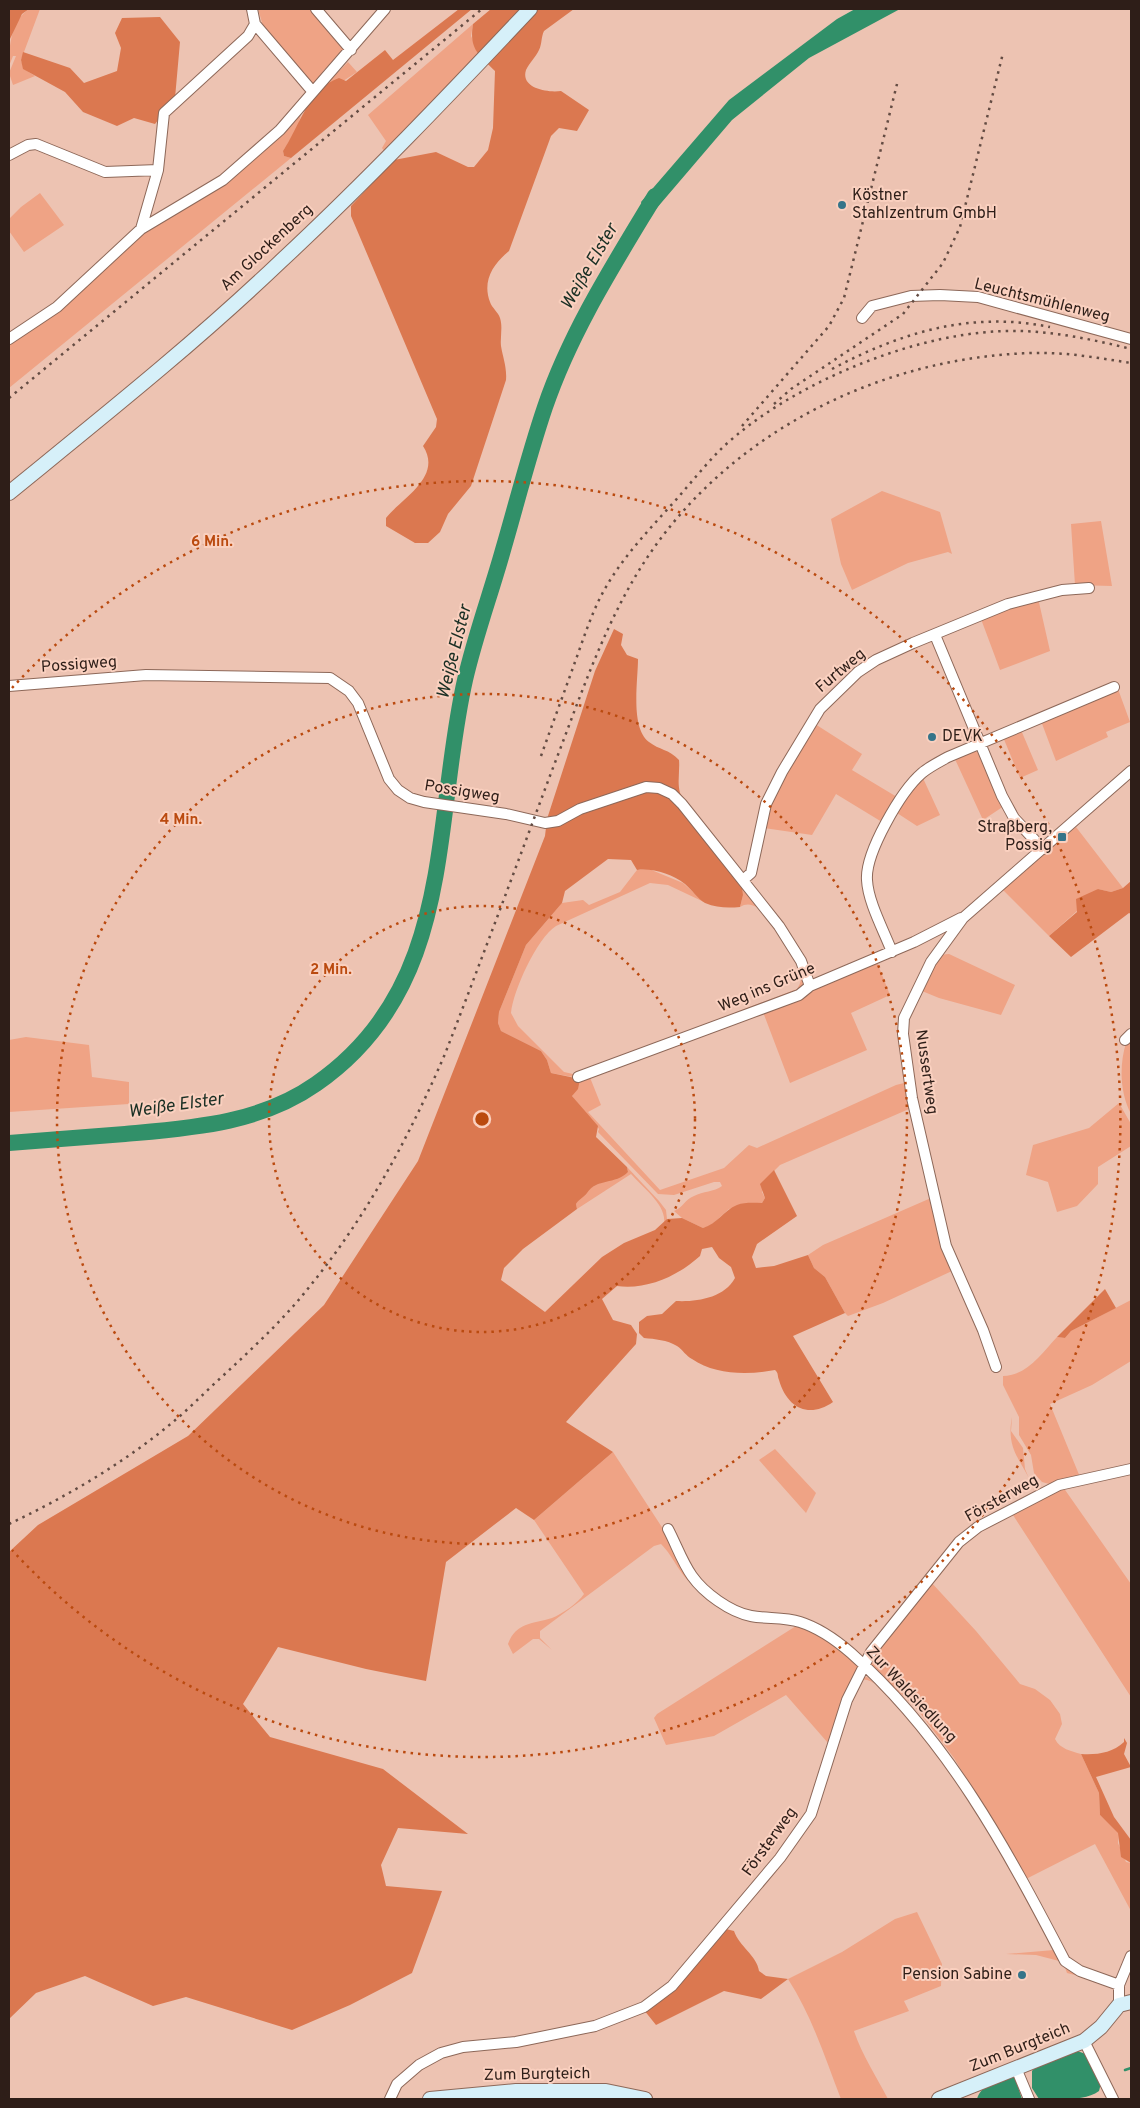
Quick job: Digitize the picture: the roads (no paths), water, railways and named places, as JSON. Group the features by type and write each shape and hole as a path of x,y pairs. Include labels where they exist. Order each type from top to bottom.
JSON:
{"main road":[{"name":"Am Glockenberg","path":"9,493 151,377 279,263 406,139 530,9"},
{"name":"Zum Burgteich","path":"942,2099 1084,2041 1125,2004"},
{"name":"Zum Burgteich","path":"430,2099 507,2092 606,2091 645,2099"}],"street":[{"path":"252,9 255,24 312,92"},
{"path":"316,9 351,50"},
{"path":"9,339 57,307 141,229 223,180 280,130 385,9"},
{"path":"141,229 158,170 164,113 167,108 248,36 255,24"},
{"path":"9,155 28,145 36,144 105,172 158,170"},
{"name":"Leuchtsmühlenweg","path":"862,318 872,306 911,296 978,297 1131,339"},
{"name":"Furtweg","path":"743,880 751,873 766,804 782,772 820,709 858,672 876,660 1008,604 1062,590 1090,588"},
{"path":"935,635 979,743 1014,818 1043,849"},
{"name":"Possigweg","path":"9,686 146,675 330,678 349,691 358,703 389,778 398,790 410,798 545,824 558,821 580,809 631,790 659,788 672,794 682,804 779,926 797,954 810,986"},
{"path":"892,952 868,887 867,874 871,851 912,783 922,773 948,757 1114,687"},
{"name":"Nussertweg","path":"996,1367 983,1330 946,1246 912,1098 903,1034 904,1018 912,999 940,948 962,918 1131,771"},
{"name":"Weg ins Grüne","path":"578,1076 799,995 810,986 892,952 956,919 962,918"},
{"name":"Försterweg","path":"390,2099 392,2092 403,2078 419,2065 440,2053 464,2047 516,2042 595,2026 644,2007 672,1986 780,1858 811,1814 847,1700 863,1665 871,1652 959,1542 978,1527 1059,1485 1131,1469"},
{"name":"Zur Waldsiedlung","path":"668,1529 692,1577 725,1604 749,1616 804,1624 835,1639 911,1713 963,1780 1006,1849 1065,1961 1080,1971 1119,1985"},
{"path":"1125,2004 1119,1985 1131,1956"},
{"path":"1084,2041 1113,2099"},
{"path":"1016,2068 1029,2099"}],"waterway":[{"name":"Weiße Elster","path":"9,1143 199,1126 224,1122 271,1108 316,1084 361,1045 394,1000 416,952 431,900 465,680 473,647 539,425 567,352 580,325 655,196"},
{"path":"1125,2070 1131,2068"}],"railway":[{"path":"9,398 482,9"},
{"path":"774,404 791,389 903,314 943,263 960,227 1003,53"},
{"path":"742,426 829,326 844,298 897,84"},
{"path":"832,369 884,345 938,328 992,322 1050,327"},
{"path":"541,756 590,621 600,598 615,572 722,448 751,424 785,401 822,381 902,349 943,339 983,332 1020,331 1076,337 1131,349"},
{"path":"9,1524 52,1502 115,1465 173,1422 248,1353 280,1320 310,1286 350,1232 385,1175 417,1115 445,1054 599,648 610,624 635,577 669,528 710,484 755,446 806,414 859,389 916,370 974,358 1033,353 1070,354 1131,363"}],"place":[{"name":"Köstner Stahlzentrum GmbH","path":"842,205"},
{"name":"DEVK","path":"932,737"},
{"name":"Straßberg, Possig","path":"1062,837"},
{"name":"Pension Sabine","path":"1022,1975"}]}
